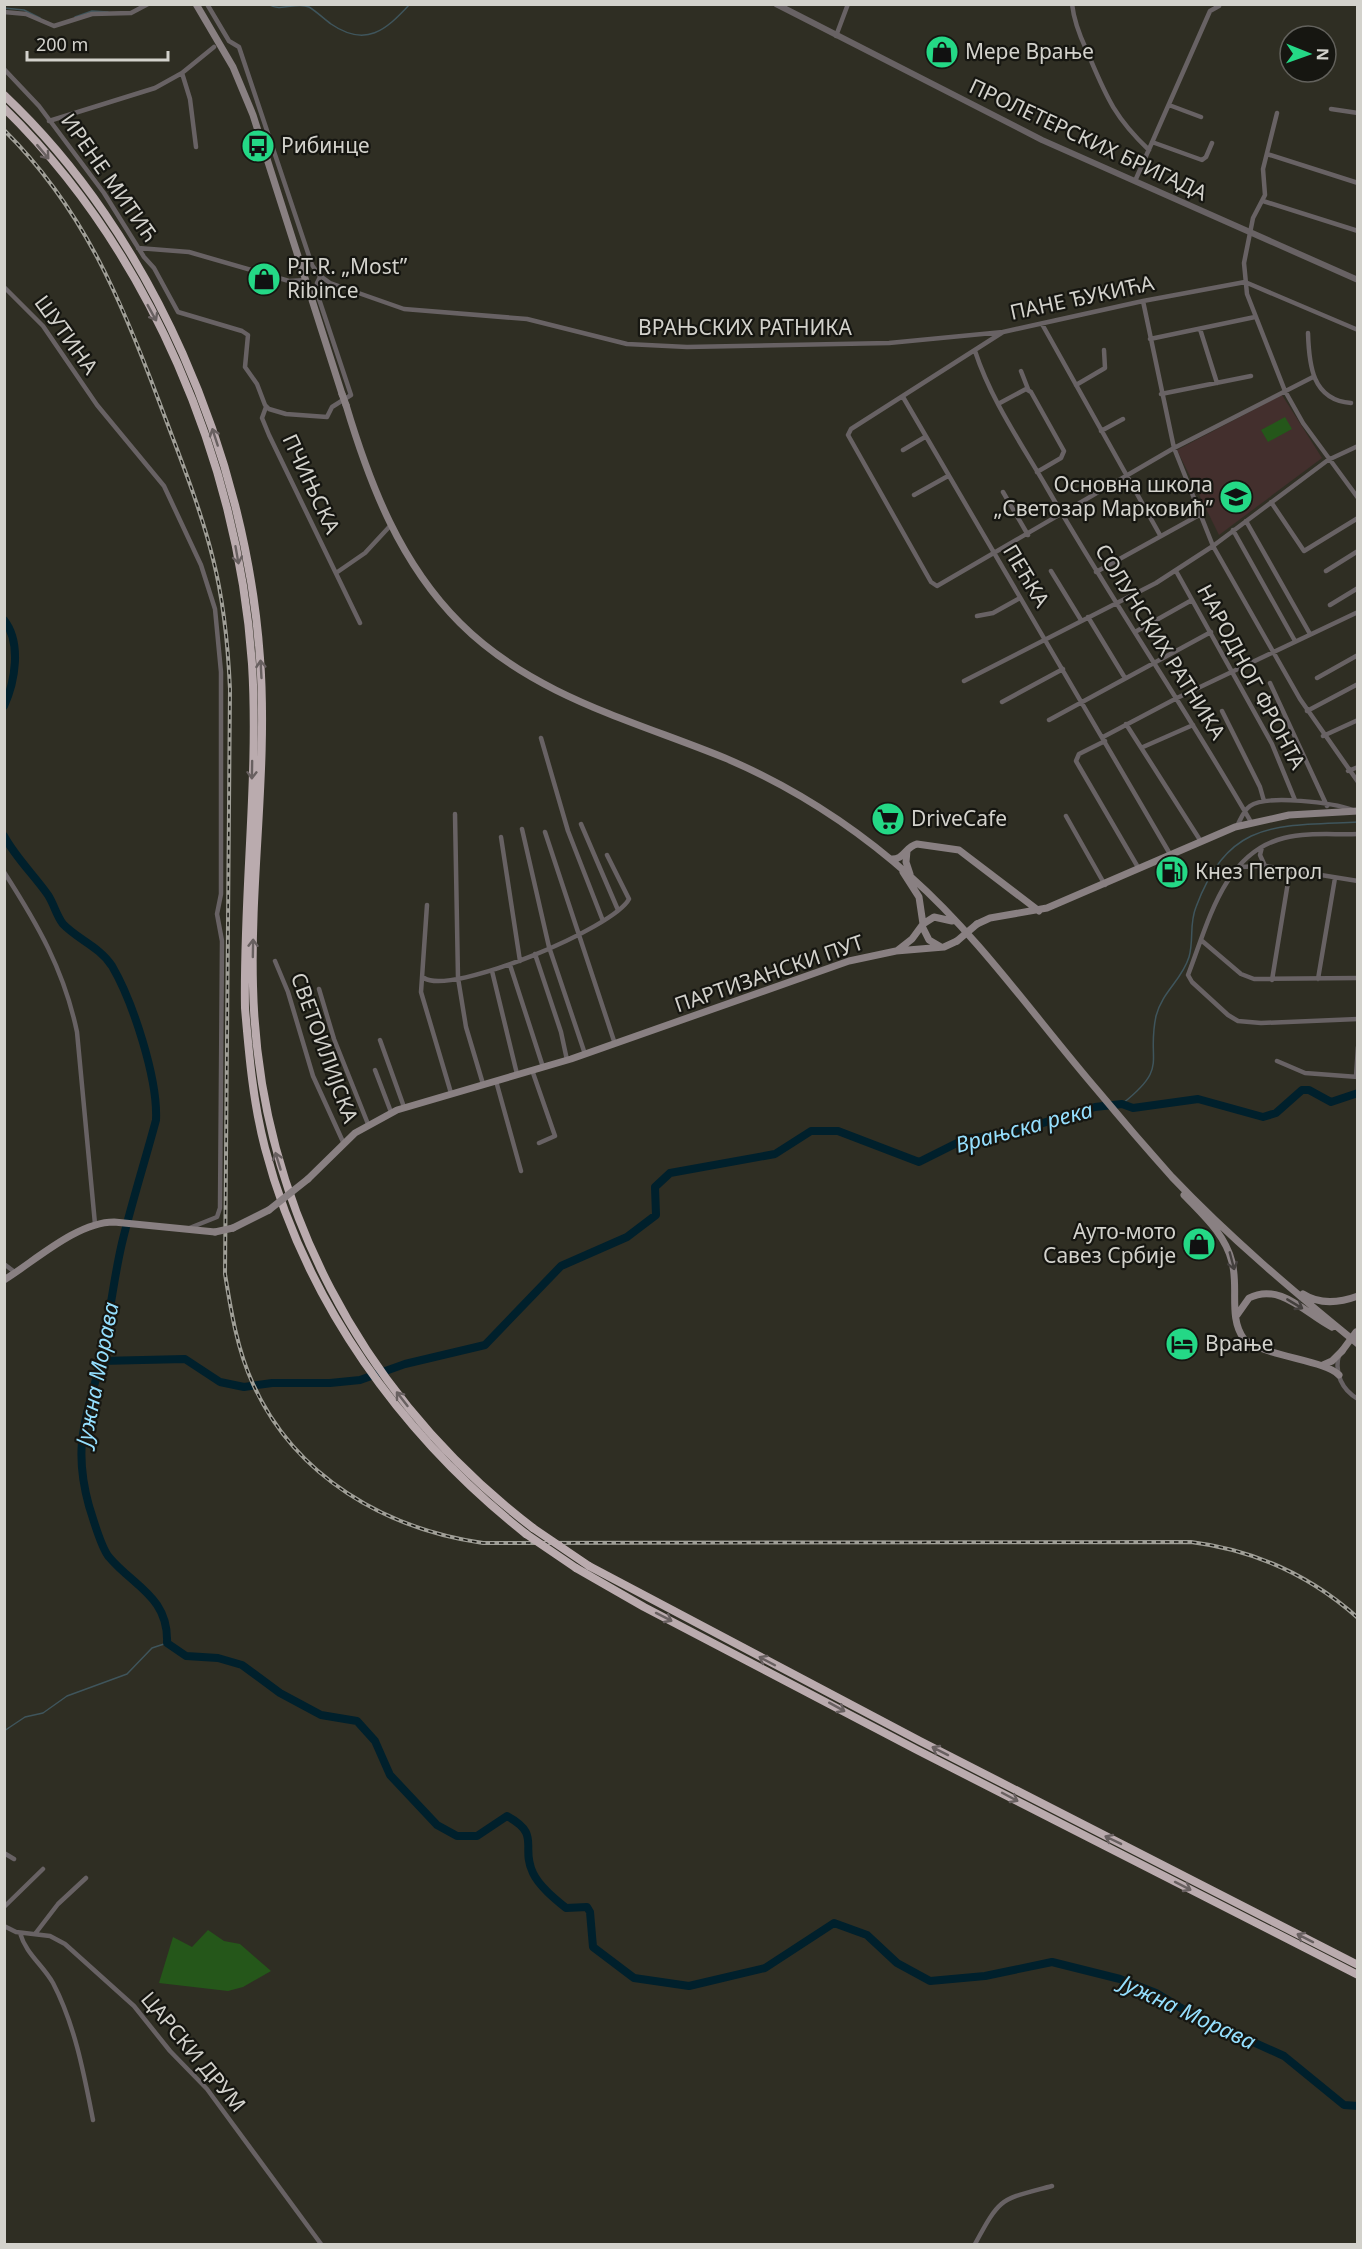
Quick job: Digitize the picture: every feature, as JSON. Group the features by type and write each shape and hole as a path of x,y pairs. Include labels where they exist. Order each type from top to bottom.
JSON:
{"highway":[{"path":"4,95 65,162 110,224 144,280 179,344 203,402 237,509 252,583 261,675 261,768 253,984 261,1087 273,1145 302,1227 335,1298 372,1367"},
{"path":"4,108 66,178 133,278 163,332 182,374 206,437 228,506 244,589 252,664 252,771 244,956 245,1008 253,1090 265,1147 287,1215 336,1317 372,1367 452,1457 529,1531 576,1568 917,1750 1358,1976"},
{"path":"529,1531 589,1566 920,1741 1358,1965"}],"main road":[{"path":"196,4 220,41 253,115 372,484 390,526 423,579 441,602 477,638 520,672 579,702 720,757 793,791 842,822 891,859 957,924 1175,1180 1227,1246 1234,1269 1237,1324 1242,1336 1251,1344 1332,1368 1339,1375"},
{"name":"ПАРТИЗАНСКИ ПУТ","path":"95,1224 114,1222 185,1231 215,1232 233,1227 269,1210 308,1179 354,1133 404,1107 567,1060 839,964 896,951 941,947 957,941 977,924 990,918 1038,911 1105,885 1200,840 1237,826 1302,814 1357,811"},
{"path":"891,859 899,858 917,844 956,848 1038,911"},
{"path":"907,851 906,862 911,877"},
{"path":"902,869 919,897 922,925 929,940 941,947"},
{"path":"1012,893 1017,901 1017,914"},
{"path":"896,951 909,942 930,918 939,916 957,924"},
{"path":"1175,1180 1269,1269 1358,1344"},
{"path":"4,1280 72,1236 95,1224"},
{"path":"1269,1269 1306,1296 1319,1301 1341,1301 1358,1296"},
{"path":"1237,1324 1239,1310 1247,1299 1257,1294 1270,1293 1285,1298 1339,1329"},
{"path":"1319,1366 1330,1363 1357,1331"}],"street":[{"path":"4,12 26,14 54,27 92,14 131,13 148,4"},
{"path":"207,4 230,40 239,47 306,248 320,277 317,288 319,299 351,395 332,407 327,417 323,418 279,413 266,407"},
{"name":"ПРОЛЕТЕРСКИХ БРИГАДА","path":"776,4 1042,140 1358,280"},
{"path":"836,36 848,4"},
{"path":"1072,4 1079,34 1105,96 1116,113 1149,150"},
{"path":"1135,181 1210,11 1220,6"},
{"path":"220,41 230,40"},
{"path":"49,121 155,88 182,73 214,47"},
{"name":"ИРЕНЕ МИТИЋ","path":"4,69 49,121 104,193 138,248 154,268 178,312 246,333 249,341 244,360 246,371 257,384 266,407"},
{"path":"182,73 190,99 196,147"},
{"path":"1169,105 1201,117"},
{"path":"1331,109 1358,113"},
{"path":"1277,113 1263,169 1265,186 1263,201 1256,212 1249,233 1244,263 1245,282 1255,317 1285,391 1329,459 1358,498"},
{"path":"1152,142 1202,160 1206,157 1212,143"},
{"path":"1266,154 1358,183"},
{"path":"1263,201 1358,231"},
{"path":"138,248 189,252 289,280 306,280"},
{"name":"ВРАЊСКИХ РАТНИКА","path":"320,277 404,309 527,320 604,340 636,345 687,347 889,344 1003,332"},
{"path":"1245,282 1358,330"},
{"name":"ПАНЕ ЂУКИЋА","path":"995,555 937,586 931,582 848,433 1003,332 1143,301 1245,282"},
{"name":"ШУТИНА","path":"4,287 43,326 97,405 148,465 171,498 201,565 215,609 223,697 221,894 217,914 222,950 220,1208 217,1217 185,1231"},
{"path":"1143,301 1174,448 1213,546 1307,711 1358,782"},
{"path":"1150,339 1255,317"},
{"path":"1042,324 1125,477 1160,536"},
{"path":"1200,329 1217,383"},
{"path":"991,332 992,340"},
{"path":"1308,333 1312,376 1331,398 1351,403"},
{"path":"1076,386 1105,368 1104,350"},
{"name":"СОЛУНСКИХ РАТНИКА","path":"975,351 998,404 1062,515 1115,604 1177,698 1251,822"},
{"path":"1021,371 1028,389 1064,451 1061,458 1037,472"},
{"path":"1161,394 1251,376"},
{"path":"995,555 1174,448 1312,376"},
{"path":"998,404 1028,389"},
{"name":"ПЕЋКА","path":"903,397 1170,854"},
{"name":"ПЧИЊСКА","path":"266,407 262,418 360,623"},
{"path":"1101,431 1123,419"},
{"path":"903,450 925,437"},
{"path":"964,681 1176,571 1329,459 1358,446"},
{"path":"914,495 948,476"},
{"path":"1004,492 1028,535"},
{"path":"1271,501 1304,551 1358,518"},
{"path":"1096,572 1201,514"},
{"path":"1246,521 1310,634"},
{"path":"336,573 365,553 390,526"},
{"path":"1233,530 1295,642"},
{"path":"1326,572 1358,551"},
{"path":"1051,571 1081,620"},
{"name":"НАРОДНОГ ФРОНТА","path":"1176,571 1284,768 1295,800"},
{"path":"1330,605 1358,588"},
{"path":"977,616 993,613 1020,598"},
{"path":"1135,632 1192,600"},
{"path":"1139,869 1076,758 1126,724 1358,612"},
{"path":"1088,617 1125,678"},
{"path":"1049,720 1211,632"},
{"path":"1317,678 1358,655"},
{"path":"1002,702 1063,669"},
{"path":"1270,683 1327,806"},
{"path":"1307,711 1358,684"},
{"path":"1222,711 1260,787 1264,801"},
{"path":"1323,736 1358,720"},
{"path":"1126,724 1143,747 1165,787 1200,840"},
{"path":"1143,747 1193,725"},
{"path":"541,738 568,831 603,921"},
{"path":"1348,771 1358,767"},
{"name":"ПАРТИЗАНСКИ ПУТ","path":"1245,811 1252,805 1264,801 1295,800 1357,811"},
{"path":"1237,826 1245,811"},
{"path":"455,814 458,978 466,1027 483,1084"},
{"path":"1066,816 1105,885"},
{"path":"581,824 618,910"},
{"path":"522,829 549,947 585,1054"},
{"path":"545,832 577,936 615,1044"},
{"path":"1358,834 1290,837 1262,847 1238,867 1224,885 1188,975 1192,982 1228,1015 1239,1021 1261,1023 1358,1019"},
{"path":"501,837 520,961"},
{"path":"1262,847 1260,855 1265,866"},
{"path":"424,978 430,981 492,971 577,936 603,921 629,899 607,855"},
{"path":"1238,867 1265,866 1358,881"},
{"path":"1272,981 1290,870"},
{"path":"4,872 47,940 70,1002 77,1032 95,1224"},
{"path":"1318,979 1335,878"},
{"path":"427,905 424,978 421,992 451,1093"},
{"path":"1202,940 1241,974 1254,979 1272,981 1358,978"},
{"path":"535,954 563,1040 567,1060"},
{"name":"СВЕТОИЛИЈСКА","path":"275,961 314,1076 344,1144"},
{"path":"510,965 543,1067"},
{"path":"492,971 517,1074"},
{"path":"319,989 334,1039 368,1124"},
{"path":"380,1040 404,1107"},
{"path":"1277,1061 1305,1073 1357,1077 1358,1047"},
{"path":"375,1070 391,1113"},
{"path":"532,1070 555,1136 539,1143"},
{"path":"496,1081 521,1171"},
{"path":"4,1264 16,1273"},
{"path":"1341,1352 1337,1363 1339,1375 1346,1390 1358,1399"},
{"path":"4,1853 14,1859"},
{"path":"4,1907 43,1869"},
{"path":"35,1934 58,1904 86,1878"},
{"name":"ЦАРСКИ ДРУМ","path":"4,1926 20,1933 50,1936 74,1950 134,2006 170,2051 207,2088 321,2244"},
{"path":"20,1933 34,1960 48,1975 57,1993 79,2054 93,2120"},
{"path":"975,2244 999,2204 1012,2197 1052,2186"}],"shaded area":[{"name":"Основна школа „Светозар Марковић”","path":"1282,395 1322,458 1219,535 1177,450"}],"green space":[{"path":"1285,417 1292,429 1268,442 1261,430"},
{"path":"208,1930 224,1941 240,1944 271,1971 243,1987 228,1991 159,1983 173,1937 192,1947"}],"waterway":[{"path":"268,4 278,7 299,5 309,7 331,24 355,35 375,33 384,28 410,4"},
{"path":"4,8 24,10 40,18"},
{"path":"75,17 92,11 108,12"},
{"name":"Јужна Морава","path":"4,620 10,629 15,651 14,674 4,706"},
{"path":"1122,1104 1137,1091 1151,1072 1156,1016 1163,1000 1186,965 1196,907 1209,878 1224,857 1240,842 1258,833 1279,827 1358,822"},
{"name":"Јужна Морава","path":"4,836 48,895 63,924 95,948 112,966 136,1020 153,1084 156,1120 119,1256 104,1346 84,1424 82,1461 89,1506 103,1547 118,1567 156,1603 166,1627 167,1643 186,1656 218,1658 242,1665 280,1693 321,1715 357,1721 375,1741 390,1775 437,1825 457,1836 477,1836 507,1816 518,1823 527,1835 530,1864 539,1883 566,1908 587,1907 590,1912 593,1947 634,1978 689,1986 765,1968 834,1923 867,1935 897,1963 930,1981 985,1976 1052,1962 1120,1979 1156,1993 1191,2014 1284,2056 1344,2105 1358,2106"},
{"name":"Врањска река","path":"100,1361 185,1359 220,1382 244,1387 272,1383 330,1383 360,1380 405,1364 485,1345 561,1266 627,1237 656,1215 655,1187 670,1173 775,1154 811,1131 838,1131 919,1162 965,1139 1007,1134 1095,1107 1122,1104 1133,1108 1198,1099 1263,1117 1276,1113 1302,1090 1309,1090 1331,1102 1358,1093"},
{"path":"4,1731 25,1717 43,1713 67,1696 127,1674 152,1648 167,1643"}],"railway":[{"path":"4,130 57,192 98,258 115,293 146,366 189,481 217,575 225,624 230,689 225,1274 235,1330 247,1371 271,1417 293,1446 347,1493 379,1511 447,1536 483,1543 1191,1542 1237,1551 1280,1567 1321,1590 1358,1618"}],"place":[{"name":"Мере Врање","path":"942,52"},
{"name":"Рибинце","path":"258,146"},
{"name":"P.T.R. „Most” Ribince","path":"264,279"},
{"name":"Основна школа „Светозар Марковић”","path":"1236,497"},
{"name":"DriveCafe","path":"888,819"},
{"name":"Кнез Петрол","path":"1172,872"},
{"name":"Ауто-мото Савез Србије","path":"1199,1244"},
{"name":"Врање","path":"1182,1344"}]}
